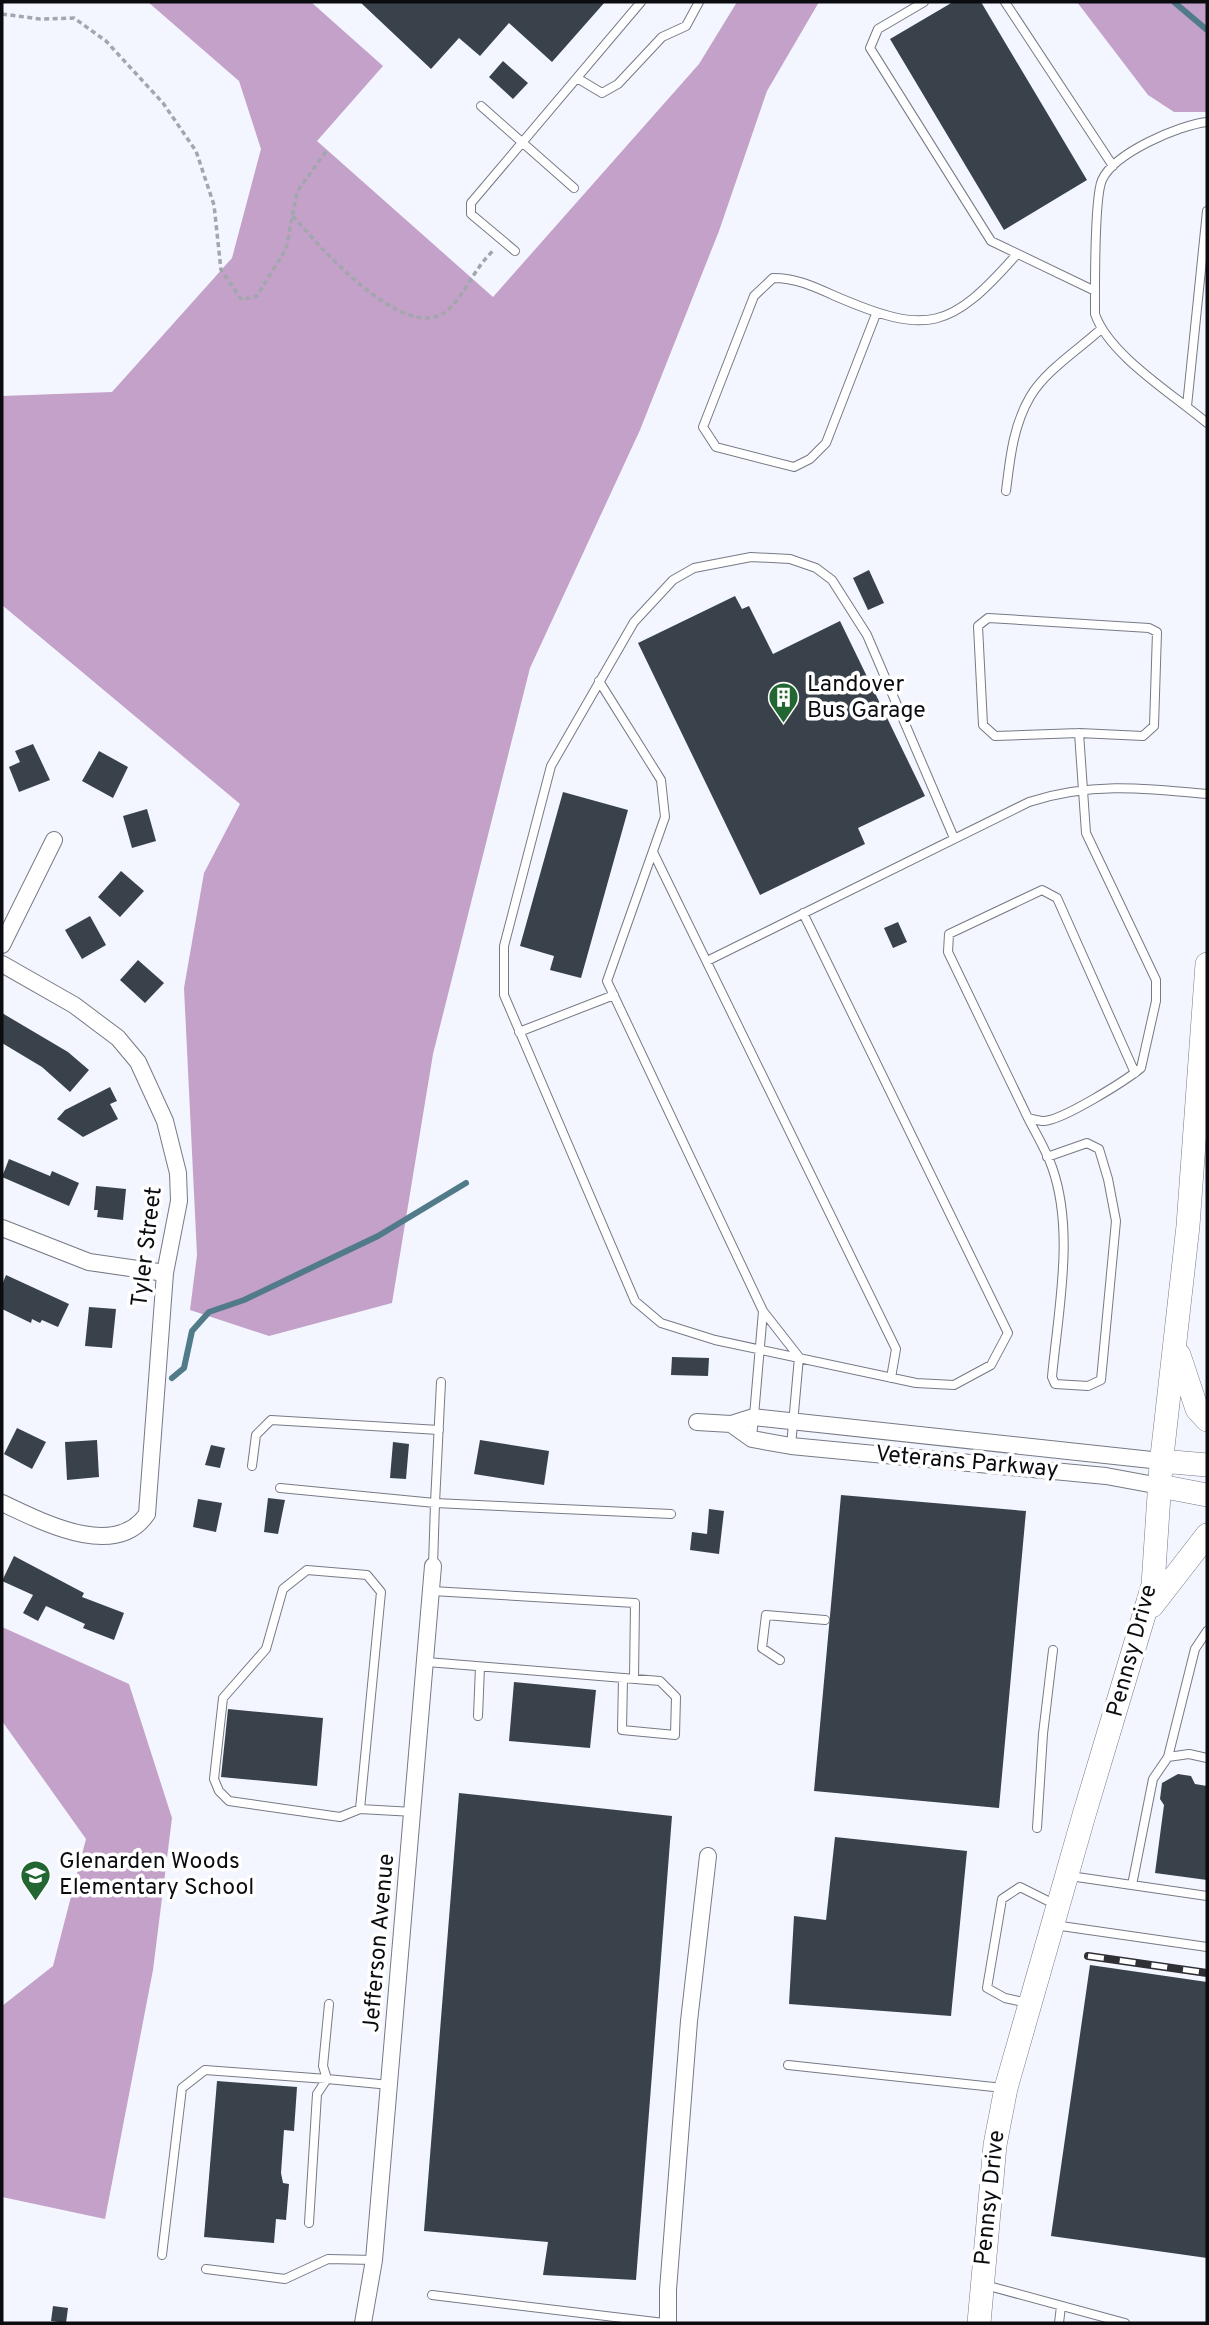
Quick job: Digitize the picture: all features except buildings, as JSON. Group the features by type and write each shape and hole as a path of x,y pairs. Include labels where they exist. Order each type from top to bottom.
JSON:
{"main road":[{"name":"Pennsy Drive","path":"979,2323 995,2145 1006,2088 1067,1875 1148,1611 1153,1585 1161,1461 1176,1342 1195,1142 1207,964"},
{"path":"1176,1342 1197,1409 1207,1420"},
{"name":"Veterans Parkway","path":"1161,1461 1207,1465"},
{"name":"Veterans Parkway","path":"1160,1486 1207,1495"},
{"path":"1148,1611 1207,1535"}],"street":[{"path":"2,945 54,840"},
{"name":"Tyler Street","path":"2,964 99,1022 129,1049 146,1077 165,1121 178,1173 177,1215 165,1273 147,1514 139,1525 126,1533 110,1535 66,1529 2,1503"},
{"path":"2,1228 89,1262 165,1273"},
{"name":"Veterans Parkway","path":"697,1422 732,1424 753,1417 1161,1461"},
{"name":"Veterans Parkway","path":"732,1424 752,1439 791,1446 1106,1476 1160,1486"},
{"name":"Jefferson Avenue","path":"363,2323 374,2260 427,1662 433,1566"},
{"path":"666,2323 689,2021 708,1856"}],"lane":[{"path":"515,251 471,214 471,203 641,2"},
{"path":"577,78 602,93 618,85 662,37 686,26 699,2"},
{"path":"924,2 878,29 870,48 990,241 1095,291"},
{"path":"1005,2 1113,166"},
{"path":"481,106 574,188"},
{"path":"1207,122 1182,126 1113,166 1100,183 1095,291 1095,314 1100,330 1115,346 1207,423"},
{"path":"1187,406 1207,211"},
{"path":"876,314 826,443 810,459 794,467 716,447 703,427 754,296 773,278 793,278 876,314 916,322 949,314 979,297 1017,254"},
{"path":"1006,491 1013,440 1030,397 1043,381 1100,330"},
{"path":"803,913 1008,1333 991,1364 954,1385 915,1383 739,1344 661,1322 635,1301 504,995 504,946 551,766 634,622 673,580 694,568 751,556 790,559 816,568 832,580 867,635 954,838"},
{"path":"988,618 1149,628 1157,632 1154,726 1143,736 1079,733 995,736 983,725 978,626 988,618"},
{"path":"599,681 661,780 665,817 607,981 763,1311 799,1357 791,1446"},
{"path":"1028,1118 1046,1121 1115,1088 1141,1068 1156,1001 1156,980 1086,833 1079,733"},
{"path":"707,961 1029,802 1081,788 1126,788 1207,794"},
{"path":"653,852 896,1349 891,1377"},
{"path":"1047,1157 1087,1143 1099,1149 1116,1221 1101,1380 1088,1386 1055,1384 1052,1377 1062,1213 1052,1167 1047,1157 1028,1118 948,952 949,934 1042,890 1057,898 1135,1073"},
{"path":"519,1032 614,995"},
{"path":"752,1439 763,1311"},
{"path":"433,1566 441,1381"},
{"path":"252,1466 256,1435 271,1420 439,1430"},
{"path":"280,1488 435,1503 671,1514"},
{"path":"360,1809 381,1592 368,1575 307,1570 283,1589 266,1649 223,1698 214,1779 219,1791 229,1801 340,1817 360,1809 414,1812"},
{"path":"432,1591 635,1603 634,1679"},
{"path":"780,1660 762,1647 766,1615 825,1620"},
{"path":"1132,1885 1153,1779 1168,1757 1195,1649 1207,1631"},
{"path":"1037,1828 1052,1650"},
{"path":"427,1662 480,1667 624,1678 660,1681 676,1698 675,1735 622,1730 624,1678"},
{"path":"478,1716 480,1667"},
{"path":"1168,1757 1189,1754 1207,1758"},
{"path":"1067,1875 1207,1896"},
{"path":"1032,2004 1005,1998 987,1988 1002,1899 1020,1887 1056,1916 1207,1947"},
{"path":"327,2079 323,2066 329,2004"},
{"path":"788,2065 1006,2088"},
{"path":"162,2255 182,2088 205,2070 390,2085"},
{"path":"309,2224 317,2094 327,2079"},
{"path":"206,2269 285,2279 328,2259 374,2260"},
{"path":"982,2284 1125,2323"},
{"path":"432,2295 666,2323"},
{"path":"1059,2323 1060,2306"}],"path":[{"path":"2,14 40,19 75,18 106,41 163,103 196,151 214,205 221,270 242,300 257,296 286,249 298,192 327,150"},
{"path":"293,216 339,268 400,312 428,319 448,310 480,263 503,241"}],"shaded area":[{"path":"148,2 311,2 383,66 317,141 493,297 699,64 737,2 819,2 767,91 719,231 640,430 530,668 433,1054 392,1303 269,1336 190,1310 197,1255 184,988 204,873 240,804 2,605 2,396 112,392 232,258 261,149 239,81"},
{"path":"1077,2 1207,2 1207,112 1174,112 1148,95"},
{"path":"2,1627 129,1684 172,1818 153,1970 105,2219 2,2197 2,2006 53,1966 86,1839 2,1721"}],"waterway":[{"path":"1174,2 1207,30"},
{"path":"172,1378 184,1368 192,1331 209,1312 244,1300 378,1236 466,1183"}],"railway":[{"path":"1088,1956 1207,1973"}],"place":[{"name":"Landover Bus Garage","path":"784,725"},
{"name":"Glenarden Woods Elementary School","path":"36,1902"}]}
